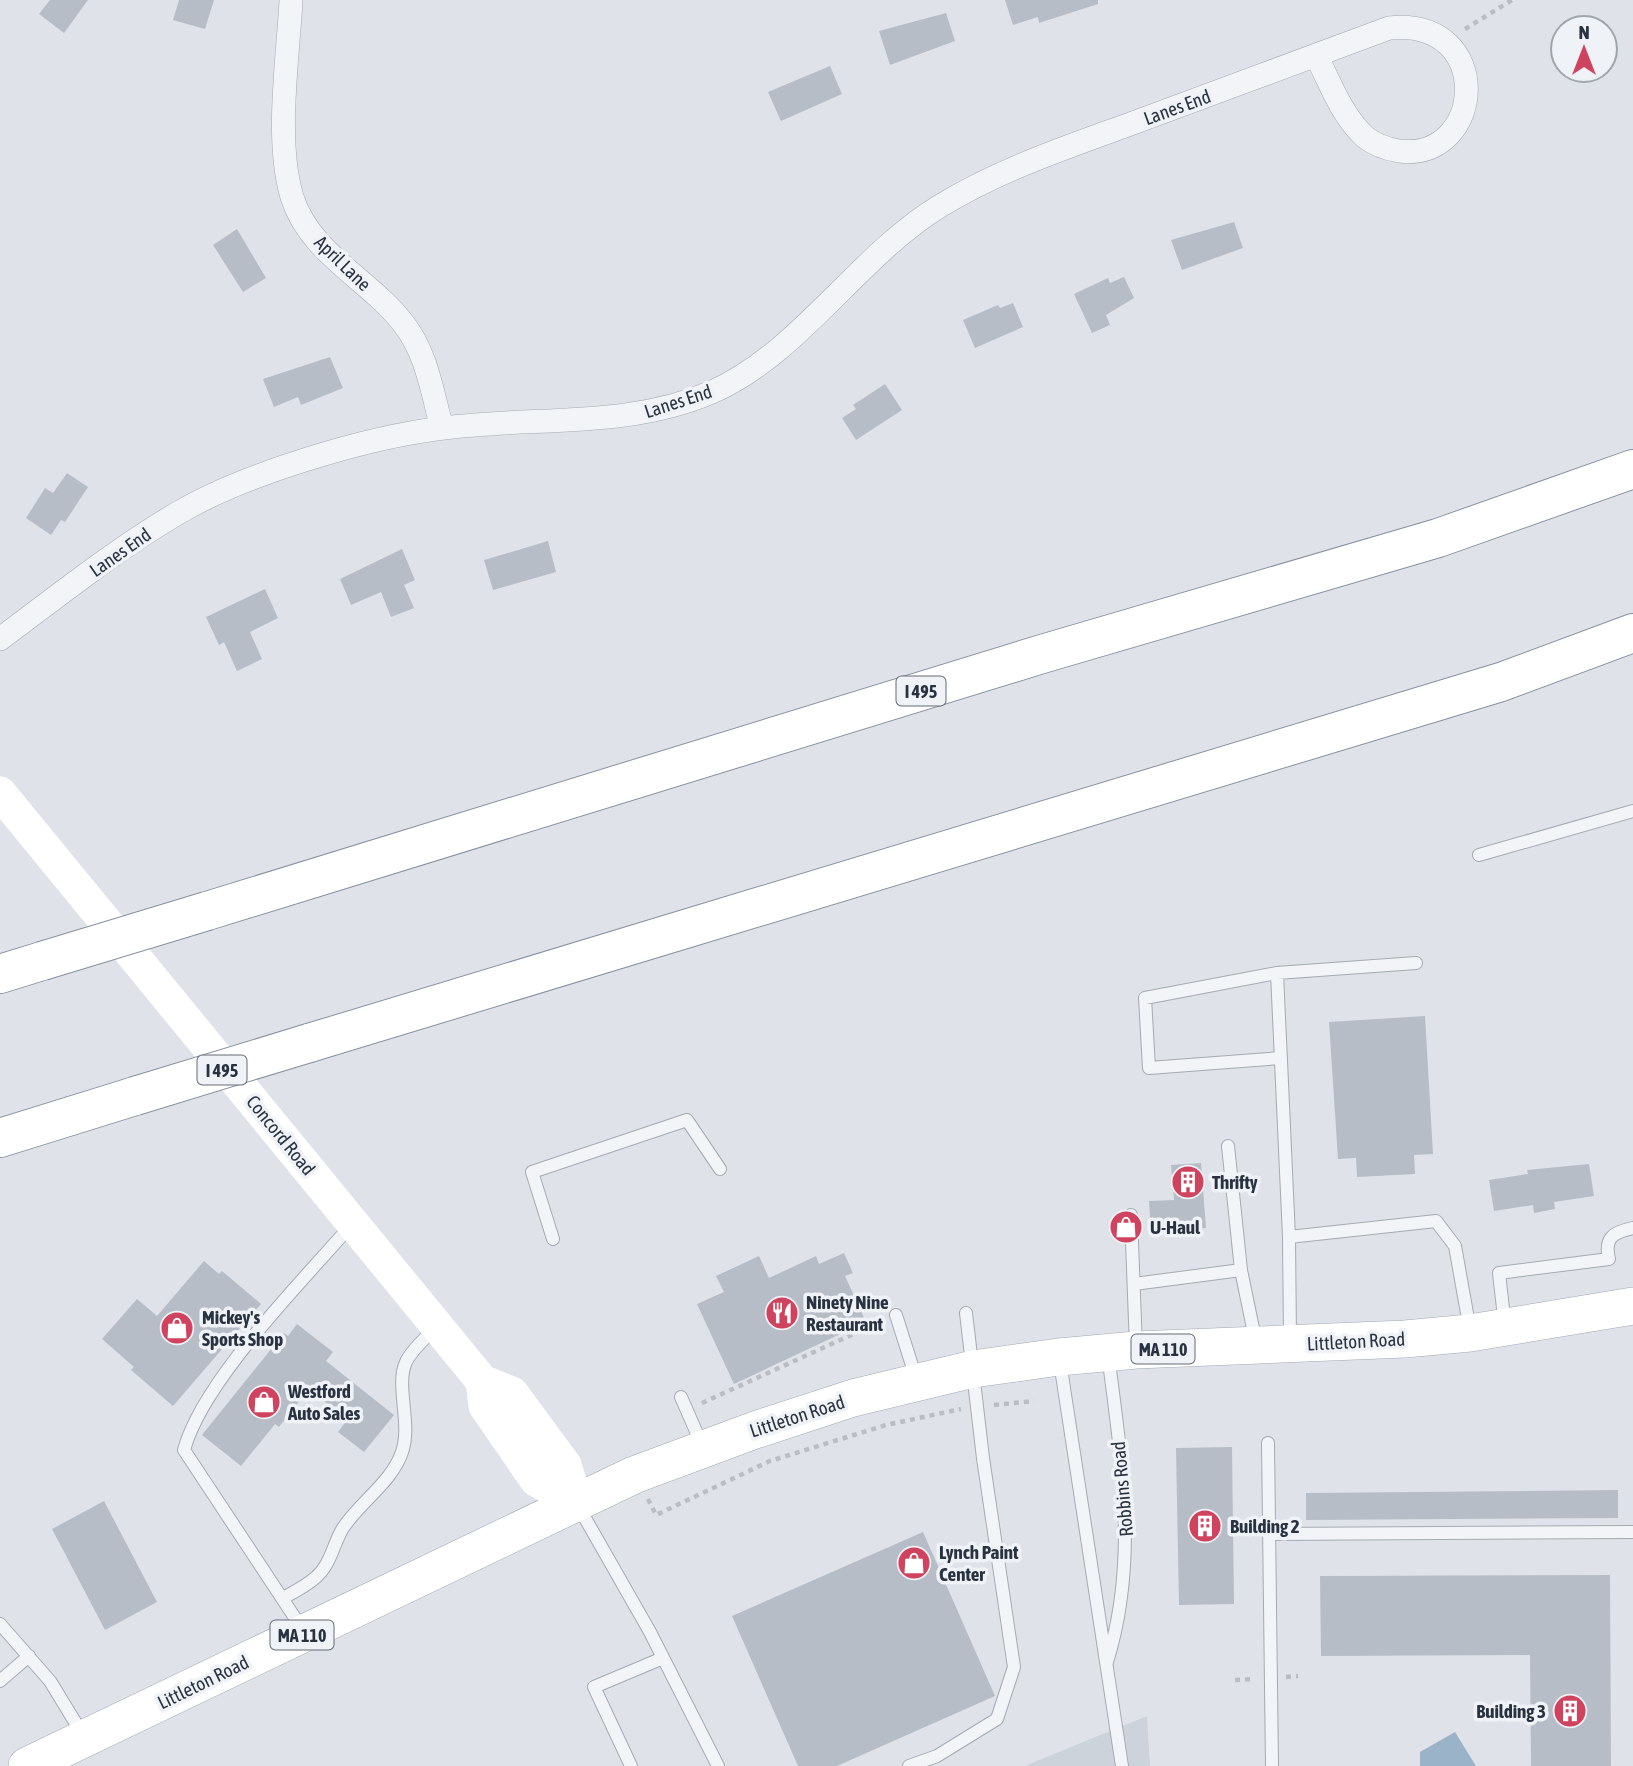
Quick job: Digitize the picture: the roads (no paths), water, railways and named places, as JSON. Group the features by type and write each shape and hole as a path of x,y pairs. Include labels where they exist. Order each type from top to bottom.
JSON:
{"highway":[{"name":"I 495","path":"0,974 1029,658 1438,538 1633,469"},
{"name":"I 495","path":"0,1138 1501,682 1633,632"}],"main road":[{"name":"Concord Road","path":"0,793 482,1381 512,1393 565,1465 577,1504"},
{"name":"Littleton Road","path":"27,1766 634,1475 804,1413 918,1382 973,1370 1059,1357 1488,1330 1633,1306"}],"street":[{"name":"April Lane","path":"291,0 285,144 292,197 317,240 389,307 415,341 424,361 442,428"},
{"name":"Lanes End","path":"0,639 122,549 183,510 305,461 402,434 442,428 621,418 652,412 715,390 746,374 774,352 890,242 944,203 1011,167 1389,28 1409,26 1429,31 1446,41 1464,67 1467,77 1468,99 1461,119 1447,136 1429,147 1408,152 1387,149 1361,132 1342,107 1316,55"}],"lane":[{"path":"1479,855 1633,811"},
{"path":"1281,1058 1149,1068 1145,998 1278,973 1416,963"},
{"path":"1273,1345 1289,1237 1278,973"},
{"path":"553,1239 532,1172 687,1120 720,1169"},
{"path":"1228,1146 1241,1270 1273,1345"},
{"name":"Robbins Road","path":"1106,1666 1117,1630 1126,1554 1122,1351 1133,1284 1130,1215"},
{"path":"1289,1237 1436,1221 1455,1246 1488,1330"},
{"path":"305,1633 184,1450 189,1430 237,1358 353,1223"},
{"path":"1488,1330 1499,1273 1609,1259 1606,1248 1610,1236 1617,1231 1633,1228"},
{"path":"1133,1284 1241,1270"},
{"path":"909,1766 937,1756 997,1719 1014,1667 966,1313"},
{"path":"896,1315 918,1382"},
{"path":"284,1598 316,1578 329,1561 334,1543 345,1525 402,1454 406,1418 402,1383 405,1363 437,1326"},
{"name":"Robbins Road","path":"1059,1357 1122,1766"},
{"path":"681,1397 704,1449"},
{"path":"1268,1443 1272,1766"},
{"path":"577,1504 663,1658 718,1766"},
{"path":"1270,1534 1633,1532"},
{"path":"0,1624 50,1681 85,1739"},
{"path":"0,1681 29,1656"},
{"path":"631,1766 594,1687 663,1658"}],"water":[{"path":"1455,1732 1476,1766 1420,1766 1420,1752"}],"place":[{"name":"Thrifty","path":"1188,1182"},
{"name":"U-Haul","path":"1126,1227"},
{"name":"Ninety Nine Restaurant","path":"782,1313"},
{"name":"Mickey's Sports Shop","path":"177,1328"},
{"name":"Westford Auto Sales","path":"264,1402"},
{"name":"Building 2","path":"1205,1526"},
{"name":"Lynch Paint Center","path":"914,1563"},
{"name":"Building 3","path":"1570,1711"}]}
